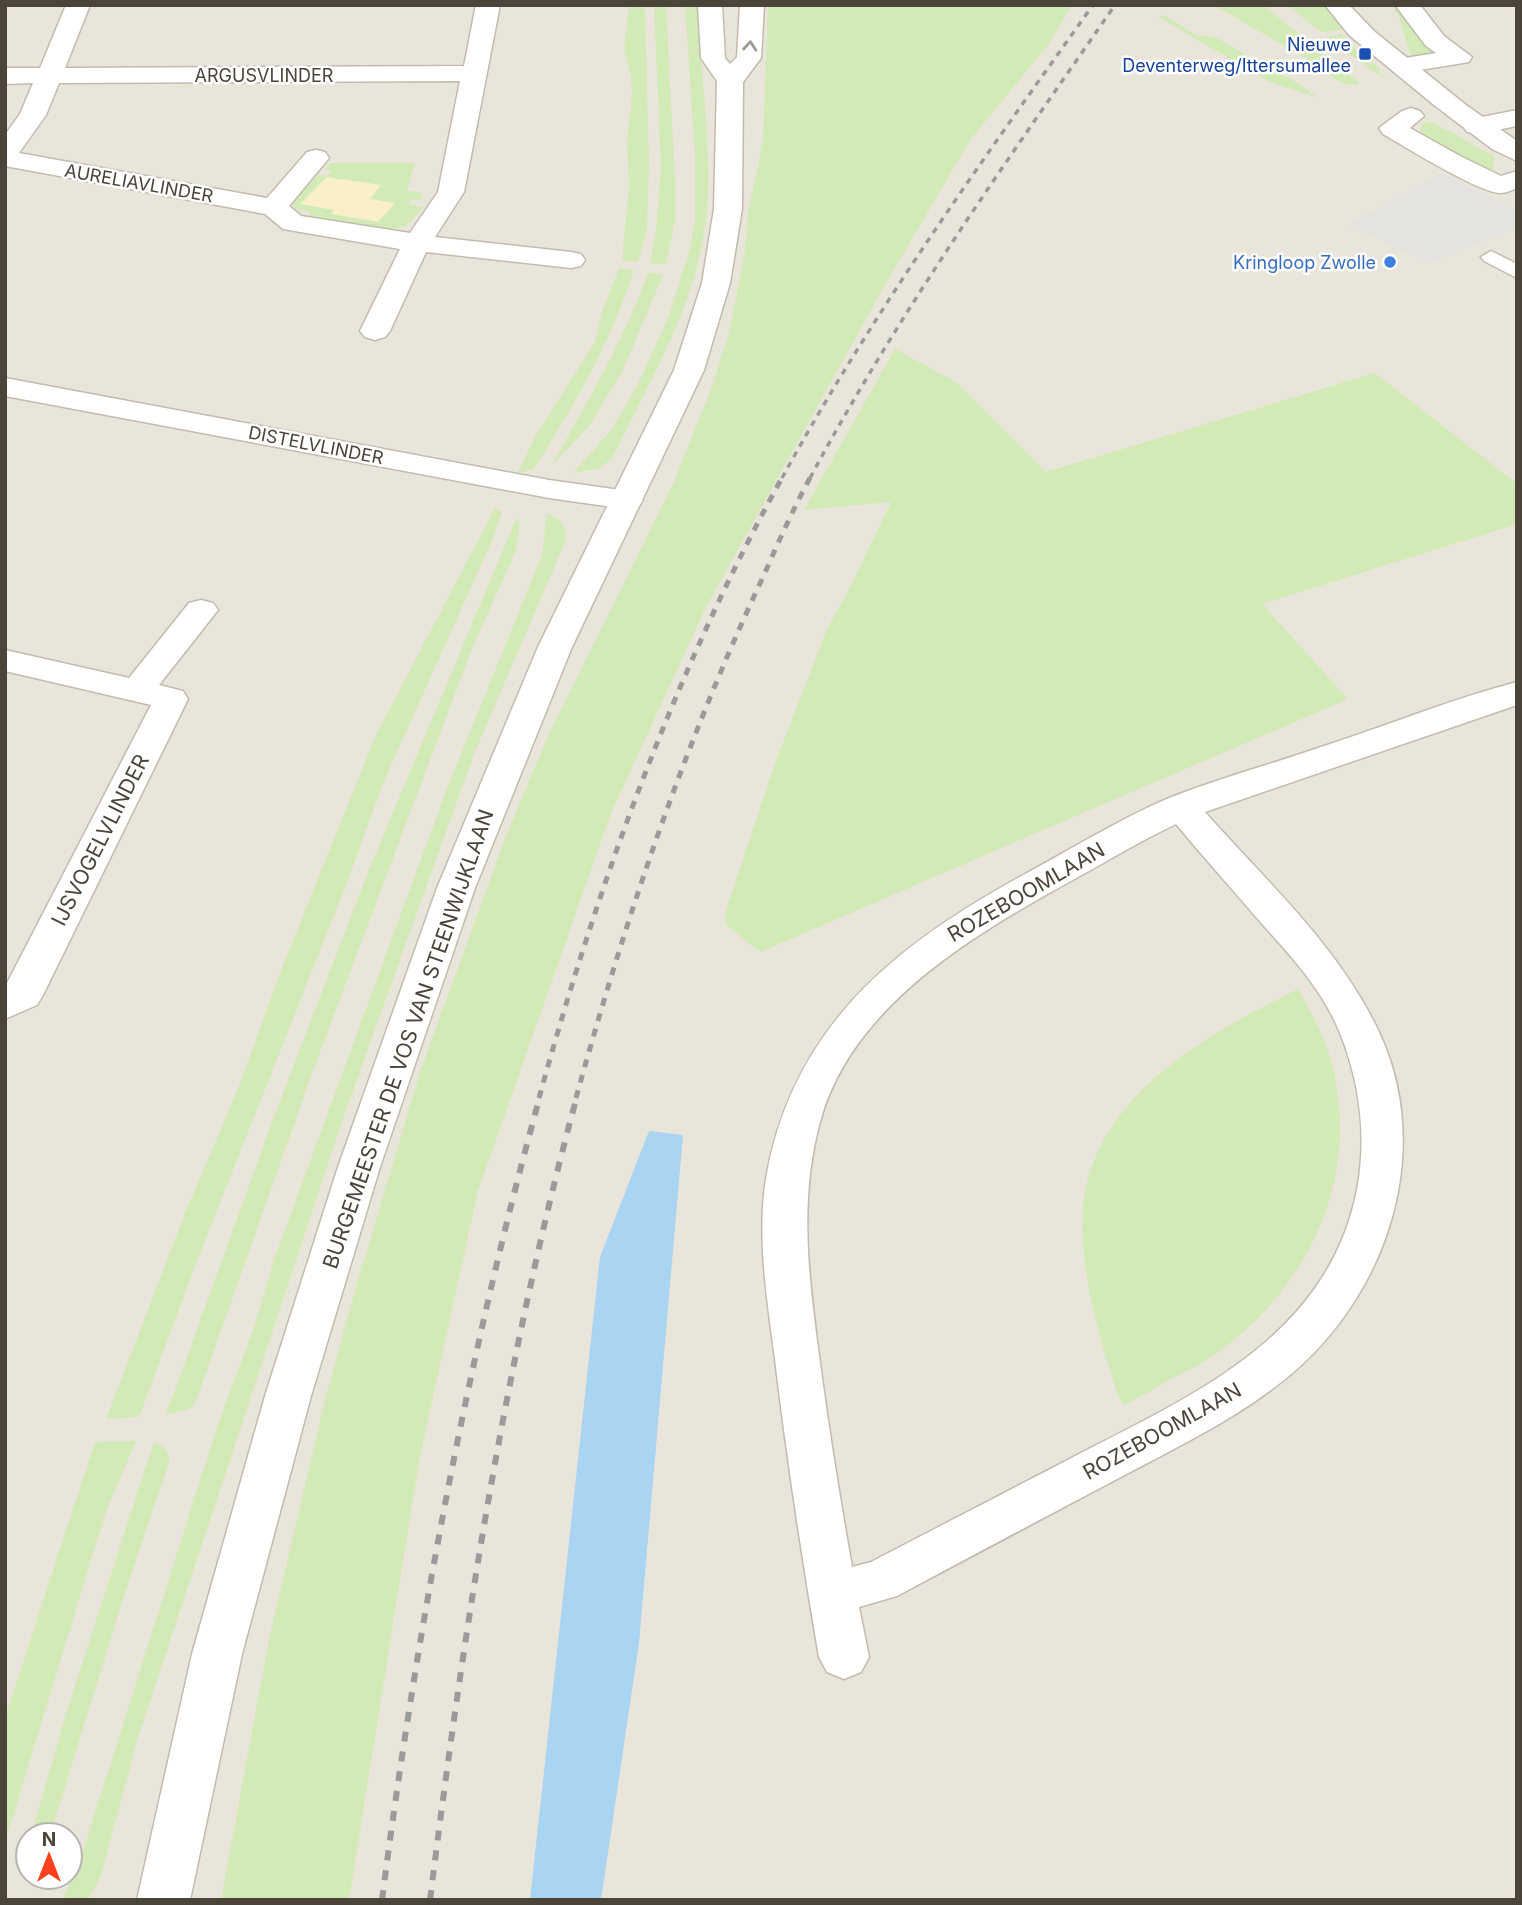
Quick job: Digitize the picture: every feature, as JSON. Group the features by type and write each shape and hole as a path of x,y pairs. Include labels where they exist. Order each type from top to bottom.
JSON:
{"street":[{"path":"5,156 33,115 78,5"},
{"path":"375,331 417,243 451,192 488,5"},
{"path":"710,5 713,58 730,81 749,58 752,5"},
{"path":"1337,5 1342,14 1421,84 1517,153"},
{"path":"1402,65 1460,57 1435,41 1407,5"},
{"path":"1377,15 1402,65"},
{"name":"ARGUSVLINDER","path":"5,76 476,74"},
{"name":"BURGEMEESTER DE VOS VAN STEENWIJKLAAN","path":"163,1900 216,1654 288,1396 359,1167 435,948 555,647 690,370 716,283 728,209 730,81"},
{"path":"1410,116 1392,128 1451,162 1500,185 1517,178"},
{"path":"1476,126 1517,118"},
{"name":"AURELIAVLINDER","path":"5,156 274,207 293,223 417,243 570,260"},
{"path":"274,207 316,158"},
{"name":"DISTELVLINDER","path":"5,387 549,489 627,500"},
{"path":"137,691 201,610"},
{"name":"IJSVOGELVLINDER","path":"5,660 171,699 23,995 5,1005"},
{"name":"ROZEBOOMLAAN","path":"844,1657 816,1499 797,1365 785,1212 788,1173 795,1136 816,1079 843,1037 875,998 912,962 953,931 998,904 1181,807 1517,693"},
{"name":"ROZEBOOMLAAN","path":"832,1592 880,1581 1210,1408 1260,1375 1302,1336 1336,1295 1360,1250 1377,1205 1384,1158 1383,1114 1374,1069 1358,1027 1335,987 1307,949 1181,807"}],"lane":[{"path":"1491,257 1517,272"}],"shaded area":[{"path":"5,5 1517,5 1517,1900 5,1900"},
{"path":"1442,173 1517,211 1517,228 1429,263 1347,225"}],"green space":[{"path":"629,5 645,7 649,164 647,229 638,261 622,261 629,186 627,138 632,95 631,76 624,50"},
{"path":"654,5 666,5 675,181 675,221 666,264 650,264 656,231 661,166"},
{"path":"685,5 697,5 706,124 708,196 701,251 670,342 613,457 600,468 573,473 612,429 640,380 670,313 690,248 695,218 695,155"},
{"path":"768,5 1072,5 1048,45 971,139 886,283 706,607 611,813 478,1191 419,1461 349,1900 221,1900 269,1639 325,1400 420,1072 506,836 548,736 674,482 713,384 729,333 745,252 748,212 763,143"},
{"path":"1214,5 1263,5 1360,83 1349,85 1338,81 1318,68 1319,66"},
{"path":"1287,5 1329,5 1349,29 1321,32"},
{"path":"1392,5 1397,5 1434,52 1418,56 1410,54 1399,17"},
{"path":"1164,15 1196,35 1215,37 1288,77 1319,98 1270,82 1158,17"},
{"path":"1341,34 1370,63 1380,69 1379,73 1390,83 1326,37"},
{"path":"1430,121 1494,156 1494,169 1486,170 1416,132 1420,131 1422,124"},
{"path":"330,163 415,163 407,191 422,192 421,200 410,199 409,204 424,207 406,226 394,229 311,217 309,211 294,209 292,203 318,175 327,176 331,171 325,170"},
{"path":"619,269 634,270 603,348 533,470 518,473 535,437 595,342 603,309"},
{"path":"648,272 663,275 623,370 589,426 552,465 617,346"},
{"path":"895,349 956,382 1046,472 1375,373 1517,484 1517,524 1262,604 1348,699 760,952 725,924 726,910 777,758 827,629 891,502 804,510"},
{"path":"495,508 502,512 493,538 384,781 139,1417 106,1419 376,735"},
{"path":"547,513 562,524 566,540 474,754 345,1113 138,1737 101,1875 88,1900 63,1900 67,1891 84,1891 84,1848 217,1427 253,1330 275,1257 446,791 542,555"},
{"path":"516,519 520,521 516,551 473,646 314,1068 195,1404 189,1409 166,1415 275,1114 368,872"},
{"path":"1298,989 1329,1054 1340,1118 1338,1157 1331,1196 1318,1232 1299,1266 1276,1298 1249,1327 1206,1361 1124,1405 1118,1396 1087,1279 1082,1231 1083,1207 1092,1167 1109,1132 1132,1101 1161,1073 1228,1026"},
{"path":"136,1441 105,1514 5,1842 5,1718 95,1442"},
{"path":"154,1442 166,1449 170,1460 125,1593 54,1821 35,1821 70,1701"}],"sand":[{"path":"327,177 381,185 370,199 395,203 378,222 331,214 334,210 300,204"}],"water":[{"path":"649,1131 683,1135 639,1643 601,1900 530,1900 600,1257"}],"railway":[{"path":"782,478 891,296 1093,5"},
{"path":"810,478 844,416 917,296 1115,5"},
{"path":"539,1098 587,938 643,780 708,625 783,476"},
{"path":"576,1098 636,899 682,769 734,640 810,478"},
{"path":"382,1900 411,1697 447,1495 489,1295 540,1096"},
{"path":"430,1900 457,1697 489,1495 528,1295 577,1096"}],"place":[{"name":"Nieuwe Deventerweg/Ittersumallee","path":"1365,54"},
{"name":"Kringloop Zwolle","path":"1390,262"}]}
